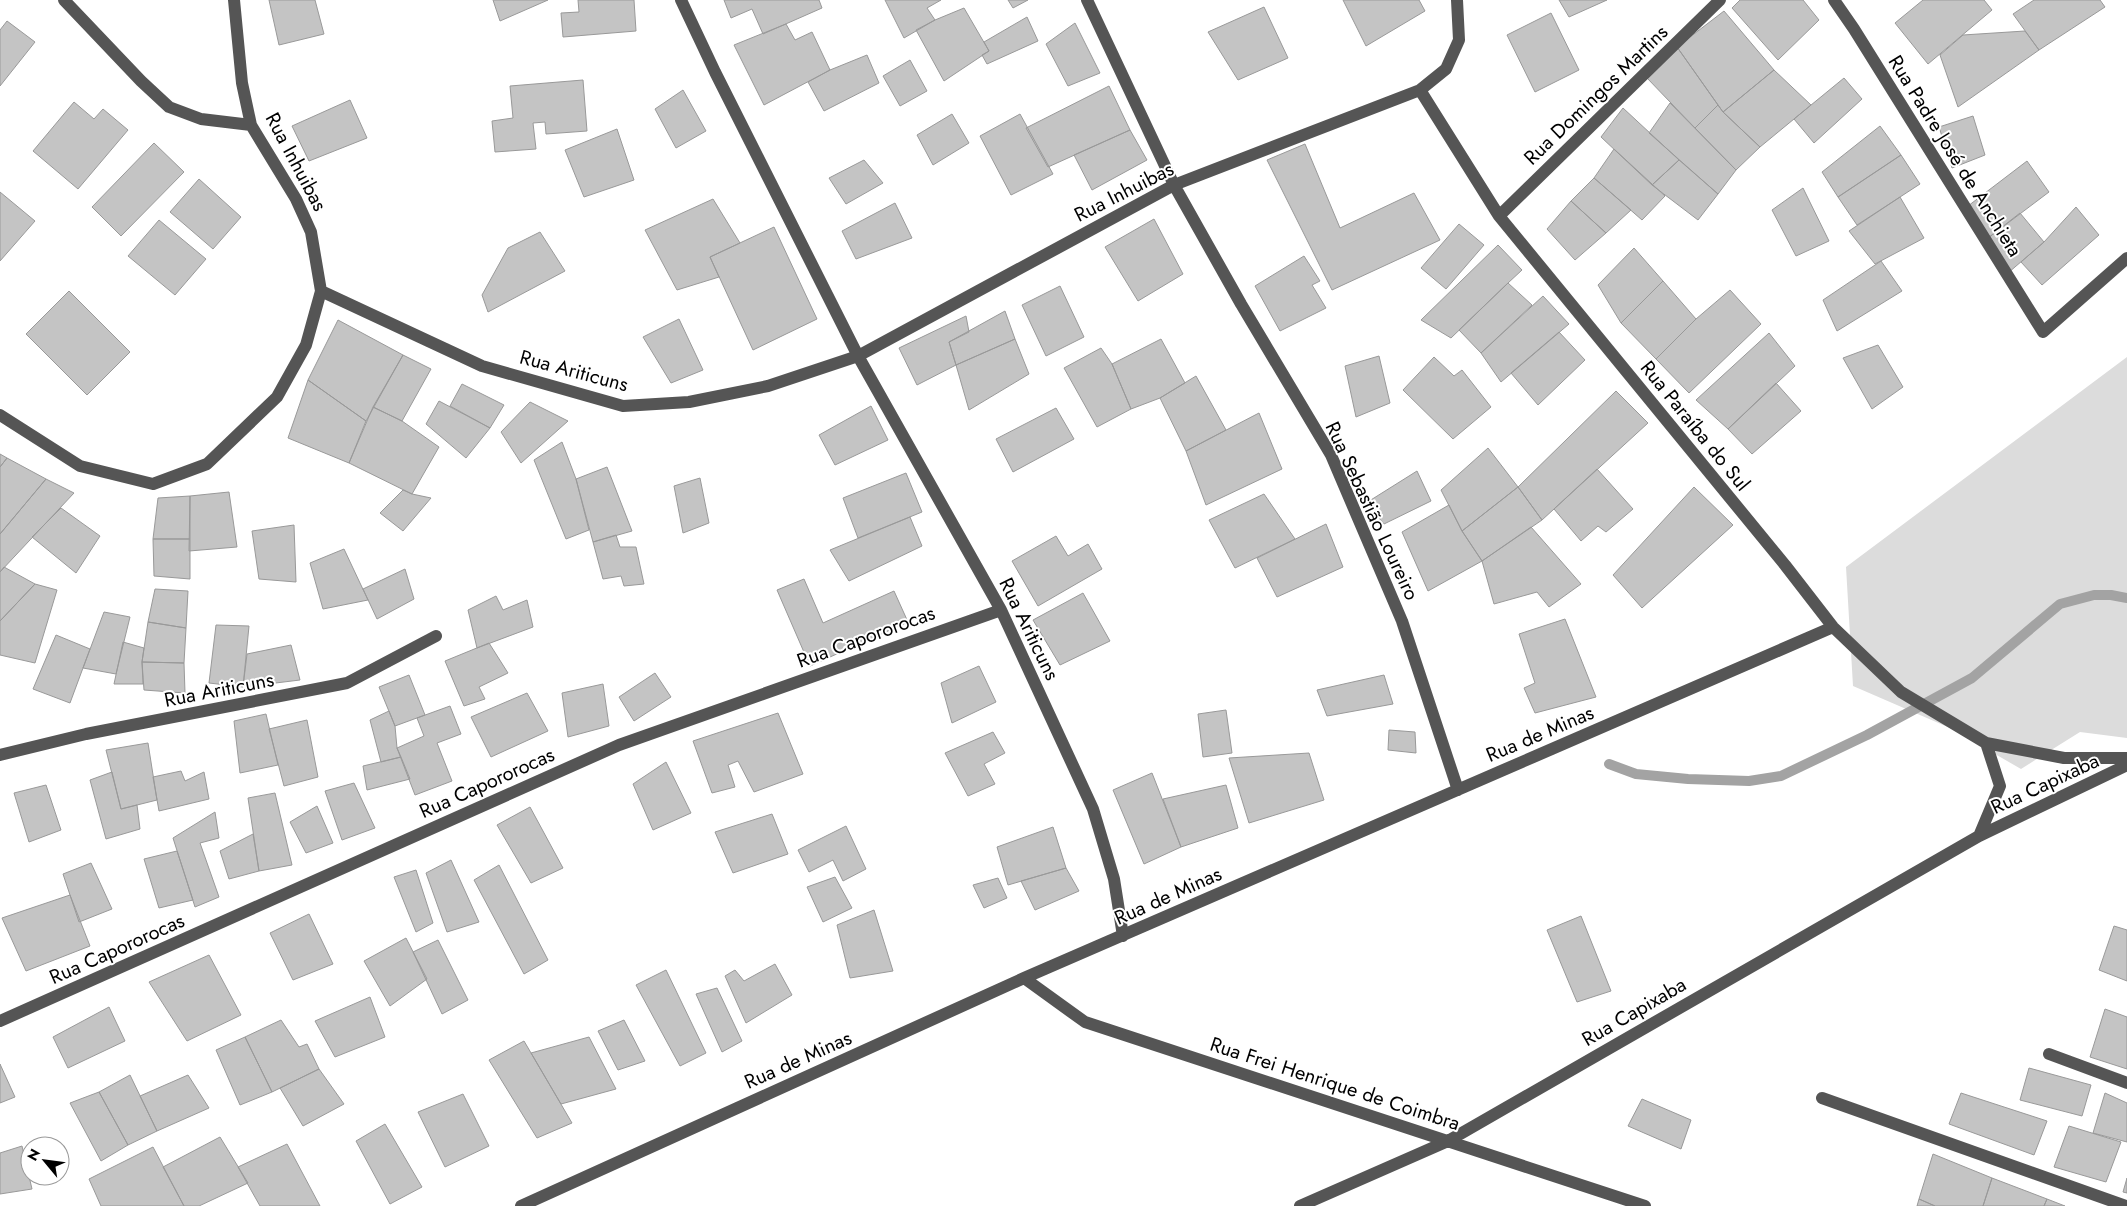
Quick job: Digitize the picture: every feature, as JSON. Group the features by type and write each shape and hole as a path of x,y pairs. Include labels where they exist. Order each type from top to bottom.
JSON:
{"street":[{"path":"64,0 141,82 169,107 201,119 251,126"},
{"name":"Rua Inhuibas","path":"0,415 80,466 153,484 207,464 277,397 306,345 321,291 311,232 296,199 251,126 242,83 234,0"},
{"name":"Rua Ariticuns","path":"681,0 715,72 858,356 1001,610 1094,809 1114,879 1123,936"},
{"name":"Rua Sebastião Loureiro","path":"1087,0 1174,185 1241,304 1331,455 1402,621 1458,790"},
{"name":"Rua Inhuibas","path":"858,356 1174,185 1420,90 1446,69 1460,40 1458,0"},
{"name":"Rua Domingos Martins","path":"1499,216 1720,0"},
{"name":"Rua Padre José de Anchieta","path":"1834,0 2043,332 2127,258"},
{"name":"Rua Paraíba do Sul","path":"1420,90 1499,216 1785,564 1833,626 1901,692 1986,743"},
{"name":"Rua Ariticuns","path":"321,291 482,366 623,406 689,402 768,386 858,356"},
{"name":"Rua Capororocas","path":"0,1022 619,745 1001,610"},
{"name":"Rua de Minas","path":"521,1206 1024,978 1833,626"},
{"name":"Rua Ariticuns","path":"0,755 86,734 347,684 436,636"},
{"name":"Rua Capixaba","path":"1979,836 2000,786 1986,743 2064,758 2127,758"},
{"name":"Rua Capixaba","path":"1300,1206 1448,1140 1979,836 2127,766"},
{"name":"Rua Frei Henrique de Coimbra","path":"1024,978 1085,1022 1645,1206"},
{"path":"2049,1054 2127,1083"},
{"path":"1822,1098 2126,1206"}],"shaded area":[{"path":"2127,357 2127,738 2080,732 2021,769 1950,728 1853,686 1846,567"}],"building":[{"path":"269,0 315,0 324,34 279,45"},
{"path":"493,0 548,0 500,21"},
{"path":"578,0 634,0 636,31 563,37 561,13 579,12"},
{"path":"724,0 819,0 822,8 763,34 752,9 731,18"},
{"path":"885,0 941,0 927,8 935,20 904,38"},
{"path":"1008,0 1028,0 1013,8"},
{"path":"1343,0 1419,0 1425,11 1366,46"},
{"path":"1559,0 1607,0 1569,17"},
{"path":"1740,0 1803,0 1819,20 1778,60 1732,8"},
{"path":"1923,0 1984,0 1992,10 1928,64 1895,23"},
{"path":"2034,0 2100,0 2105,7 2039,50 2013,14"},
{"path":"1264,7 1288,58 1238,80 1208,32"},
{"path":"964,8 989,51 944,81 916,30"},
{"path":"1724,11 1774,70 1723,112 1677,47"},
{"path":"1551,13 1579,70 1535,92 1507,35"},
{"path":"1027,17 1038,41 987,64 982,55 989,51 984,42"},
{"path":"7,21 35,42 0,86 0,30"},
{"path":"1075,23 1100,73 1068,86 1046,44"},
{"path":"786,24 795,40 812,32 830,70 764,105 734,45"},
{"path":"2025,31 2039,50 1958,107 1940,55 1963,35"},
{"path":"1677,47 1718,105 1695,128 1647,78"},
{"path":"867,55 879,83 824,111 808,82 830,70"},
{"path":"910,60 927,91 900,106 883,76"},
{"path":"1774,70 1811,105 1760,147 1723,112"},
{"path":"1844,78 1862,99 1814,143 1794,119"},
{"path":"583,80 587,131 546,134 545,122 533,123 536,149 495,152 492,121 513,118 510,86"},
{"path":"1109,86 1130,130 1048,167 1026,128"},
{"path":"683,90 706,131 676,148 655,109"},
{"path":"350,100 367,138 309,161 292,126"},
{"path":"74,102 94,119 103,109 128,130 78,189 33,151"},
{"path":"1670,103 1736,170 1718,194 1649,133"},
{"path":"1718,105 1760,147 1736,170 1695,128"},
{"path":"1623,108 1679,160 1652,185 1601,137"},
{"path":"952,114 969,143 933,165 917,135"},
{"path":"1020,114 1053,174 1011,195 980,136"},
{"path":"1973,116 1985,155 1952,168 1939,127"},
{"path":"1880,126 1901,155 1838,197 1822,172"},
{"path":"617,129 634,180 584,197 565,150"},
{"path":"1130,130 1147,160 1092,190 1074,155"},
{"path":"154,143 184,172 121,236 92,207"},
{"path":"1305,144 1340,228 1414,193 1440,240 1332,290 1267,160"},
{"path":"1614,149 1665,196 1642,220 1594,178"},
{"path":"1901,155 1920,184 1857,225 1838,197"},
{"path":"864,160 883,183 846,204 829,178"},
{"path":"1679,160 1718,194 1698,220 1652,185"},
{"path":"2027,161 2049,192 1988,238 1968,206"},
{"path":"1594,178 1631,210 1606,233 1571,201"},
{"path":"199,179 241,217 213,249 170,212"},
{"path":"1803,188 1829,241 1796,256 1772,210"},
{"path":"0,192 35,221 0,261"},
{"path":"1900,197 1924,238 1875,264 1849,231"},
{"path":"713,199 740,243 710,257 719,277 677,290 645,230"},
{"path":"1571,201 1606,233 1575,260 1547,229"},
{"path":"895,203 912,238 856,259 842,231"},
{"path":"2076,207 2099,235 2042,285 2021,262 2044,242"},
{"path":"2020,213 2044,242 2008,273 1988,238"},
{"path":"1154,219 1183,274 1138,301 1105,247"},
{"path":"159,220 206,259 175,295 128,256"},
{"path":"1459,224 1484,245 1446,289 1421,268"},
{"path":"774,227 817,319 753,350 710,257"},
{"path":"540,232 565,271 488,312 482,295 508,248"},
{"path":"1498,245 1522,270 1451,338 1421,320"},
{"path":"1634,248 1663,281 1621,323 1598,285"},
{"path":"1304,256 1320,281 1312,285 1326,308 1280,331 1255,286"},
{"path":"1881,261 1902,291 1837,331 1823,300"},
{"path":"1663,281 1696,319 1656,359 1621,323"},
{"path":"1508,283 1532,305 1481,353 1459,330"},
{"path":"1060,286 1084,337 1046,356 1022,305"},
{"path":"1730,290 1761,324 1689,393 1656,359 1696,319"},
{"path":"69,291 130,352 87,395 26,334"},
{"path":"1543,296 1569,324 1501,382 1481,353"},
{"path":"1005,311 1015,339 956,365 949,342"},
{"path":"966,316 969,332 949,342 956,365 917,385 899,348"},
{"path":"679,319 703,370 671,383 643,337"},
{"path":"338,320 403,355 366,421 308,380"},
{"path":"1559,332 1585,360 1538,405 1511,373"},
{"path":"1769,333 1795,366 1728,429 1696,400"},
{"path":"1015,339 1029,374 969,410 956,365"},
{"path":"1161,339 1185,383 1160,398 1131,409 1112,364"},
{"path":"1878,345 1903,387 1872,409 1843,358"},
{"path":"1101,348 1112,364 1131,409 1097,427 1064,368"},
{"path":"403,355 431,369 402,421 373,407"},
{"path":"1379,356 1390,403 1356,417 1345,366"},
{"path":"1434,357 1454,376 1462,370 1491,407 1453,439 1403,390"},
{"path":"1196,376 1226,430 1186,451 1160,398"},
{"path":"308,380 366,421 349,463 288,438"},
{"path":"1776,383 1801,411 1752,454 1728,429"},
{"path":"462,384 504,405 490,428 450,406"},
{"path":"1616,391 1648,423 1542,520 1518,487"},
{"path":"439,401 490,428 466,458 426,424"},
{"path":"530,402 568,421 521,463 501,432"},
{"path":"871,406 888,440 835,465 819,435"},
{"path":"373,407 402,421 439,447 412,494 349,463"},
{"path":"1056,408 1074,439 1013,472 996,439"},
{"path":"1259,413 1282,469 1206,505 1186,451"},
{"path":"562,442 576,479 589,530 566,539 534,460"},
{"path":"1488,448 1518,487 1462,531 1441,490"},
{"path":"0,454 7,458 0,467"},
{"path":"7,458 46,479 0,534 0,467"},
{"path":"607,467 632,531 593,542 576,479"},
{"path":"1597,469 1633,509 1606,532 1598,526 1581,541 1554,509"},
{"path":"1417,471 1431,501 1384,524 1366,503"},
{"path":"906,473 922,512 858,538 843,498"},
{"path":"700,478 709,523 683,533 674,486"},
{"path":"46,479 74,493 0,572 0,534"},
{"path":"1518,487 1542,520 1482,561 1462,531"},
{"path":"1694,487 1733,525 1642,608 1613,575"},
{"path":"403,490 431,498 403,531 380,513"},
{"path":"229,492 237,547 189,551 190,496"},
{"path":"1264,494 1295,539 1235,568 1209,520"},
{"path":"190,496 190,539 153,539 158,498"},
{"path":"1449,505 1462,531 1482,561 1428,591 1402,532"},
{"path":"61,508 100,536 76,573 32,537"},
{"path":"910,517 922,546 849,581 830,550"},
{"path":"1326,524 1343,567 1277,597 1257,558"},
{"path":"294,525 296,582 259,579 252,531"},
{"path":"1531,527 1581,584 1549,607 1537,592 1494,604 1482,561"},
{"path":"616,535 620,547 636,547 644,584 624,586 621,576 603,579 593,542"},
{"path":"1056,536 1068,556 1088,544 1102,569 1038,606 1012,561"},
{"path":"153,539 190,539 190,579 154,576"},
{"path":"344,549 368,600 323,609 310,563"},
{"path":"4,567 35,584 0,621 0,572"},
{"path":"405,569 414,599 377,619 363,589"},
{"path":"804,579 823,623 894,591 908,622 810,666 777,590"},
{"path":"35,584 57,590 35,663 0,655 0,621"},
{"path":"155,589 188,591 186,628 148,622"},
{"path":"1083,593 1110,641 1060,665 1033,620"},
{"path":"496,596 503,610 527,600 533,627 477,648 468,610"},
{"path":"104,612 130,617 116,674 83,668"},
{"path":"1565,619 1596,697 1535,713 1524,688 1535,683 1519,634"},
{"path":"148,622 186,628 184,663 142,662"},
{"path":"216,625 249,626 243,687 209,683"},
{"path":"56,635 90,649 70,703 33,689"},
{"path":"123,642 144,648 142,662 143,684 114,684"},
{"path":"489,643 508,673 479,687 485,699 464,706 445,661"},
{"path":"291,645 300,680 243,687 247,654"},
{"path":"142,662 184,663 185,693 144,690"},
{"path":"979,666 996,702 952,723 941,683"},
{"path":"655,673 671,697 634,721 619,697"},
{"path":"409,675 425,715 395,726 379,687"},
{"path":"1384,675 1393,704 1327,716 1317,690"},
{"path":"603,684 609,726 568,737 562,693"},
{"path":"527,693 548,731 491,757 471,717"},
{"path":"450,706 461,734 437,743 452,781 415,795 397,748 424,736 417,718"},
{"path":"1226,710 1232,753 1203,757 1198,714"},
{"path":"389,711 395,726 397,748 401,757 381,762 370,720"},
{"path":"778,713 803,774 754,792 738,761 728,765 735,787 712,793 693,741"},
{"path":"266,714 278,765 240,773 234,721"},
{"path":"307,720 318,777 284,786 269,729"},
{"path":"1389,730 1415,732 1416,753 1388,750"},
{"path":"993,732 1005,753 984,764 995,784 968,796 945,753"},
{"path":"148,743 157,800 121,809 106,750"},
{"path":"1309,753 1324,800 1249,823 1229,758"},
{"path":"401,757 410,779 367,790 363,766"},
{"path":"666,762 691,813 653,830 633,784"},
{"path":"181,771 185,781 204,772 209,799 159,811 153,777"},
{"path":"112,772 121,809 137,805 140,829 106,839 90,780"},
{"path":"1152,773 1181,847 1144,864 1113,790"},
{"path":"354,783 375,828 342,840 325,791"},
{"path":"46,785 61,830 29,842 14,793"},
{"path":"1226,785 1238,828 1181,847 1163,799"},
{"path":"275,793 292,865 259,871 248,798"},
{"path":"317,806 333,843 306,853 290,822"},
{"path":"530,807 563,868 531,883 497,825"},
{"path":"215,812 219,838 200,843 219,897 195,907 173,838"},
{"path":"772,814 788,854 733,873 715,832"},
{"path":"846,826 866,869 843,881 833,860 809,872 798,850"},
{"path":"1053,827 1066,868 1008,885 997,847"},
{"path":"253,834 259,871 229,879 220,851"},
{"path":"177,851 193,900 159,908 144,859"},
{"path":"451,860 479,922 447,932 426,873"},
{"path":"91,863 112,909 79,922 63,874"},
{"path":"499,865 548,960 524,974 474,880"},
{"path":"1066,868 1079,891 1035,910 1021,881"},
{"path":"416,870 433,923 416,932 394,877"},
{"path":"835,877 852,908 823,922 807,887"},
{"path":"998,878 1007,898 984,908 973,885"},
{"path":"70,895 90,946 26,971 2,918"},
{"path":"874,910 893,971 850,978 837,925"},
{"path":"309,914 333,964 293,980 270,933"},
{"path":"1581,916 1611,991 1577,1002 1547,930"},
{"path":"2114,926 2127,930 2127,981 2099,970"},
{"path":"406,938 427,979 390,1006 364,961"},
{"path":"438,940 468,1000 442,1014 413,952"},
{"path":"209,955 241,1015 187,1041 149,982"},
{"path":"775,964 792,995 746,1023 725,976 735,970 744,981"},
{"path":"666,970 706,1053 680,1066 636,985"},
{"path":"717,988 742,1041 722,1052 696,994"},
{"path":"370,997 385,1037 335,1057 315,1021"},
{"path":"109,1007 125,1041 68,1068 53,1037"},
{"path":"2105,1009 2127,1017 2127,1069 2090,1057"},
{"path":"281,1020 299,1047 307,1044 319,1069 272,1092 245,1037"},
{"path":"624,1020 645,1061 618,1070 598,1031"},
{"path":"245,1037 272,1092 240,1105 216,1050"},
{"path":"589,1037 616,1089 561,1104 531,1053"},
{"path":"524,1041 572,1123 537,1138 489,1060"},
{"path":"0,1064 15,1097 0,1103"},
{"path":"2029,1068 2091,1085 2082,1116 2020,1100"},
{"path":"319,1069 344,1104 303,1126 280,1088"},
{"path":"130,1075 157,1131 128,1145 99,1092"},
{"path":"188,1075 209,1108 157,1131 140,1096"},
{"path":"99,1092 128,1145 101,1161 70,1103"},
{"path":"1961,1093 2047,1121 2034,1155 1949,1124"},
{"path":"2105,1093 2127,1103 2127,1142 2093,1133"},
{"path":"463,1094 489,1146 445,1167 418,1112"},
{"path":"1642,1099 1691,1120 1681,1149 1628,1126"},
{"path":"385,1124 422,1187 390,1204 356,1141"},
{"path":"2069,1126 2121,1142 2106,1182 2054,1167"},
{"path":"220,1137 248,1183 199,1206 184,1206 163,1167"},
{"path":"287,1144 320,1206 260,1206 238,1167"},
{"path":"20,1147 20,1186 31,1186 32,1189 0,1194 0,1153"},
{"path":"153,1147 184,1206 101,1206 89,1179"},
{"path":"1933,1154 1992,1178 1983,1206 1935,1206 1919,1199"},
{"path":"1992,1178 2047,1199 2044,1206 1983,1206"},
{"path":"2127,1178 2127,1193 2123,1192"},
{"path":"1919,1199 1935,1206 1917,1206"},
{"path":"2047,1199 2065,1206 2044,1206"}],"waterway":[{"path":"1609,764 1636,774 1688,779 1749,781 1781,776 1867,735 1972,678 2060,604 2094,595 2111,595 2127,598"}]}
